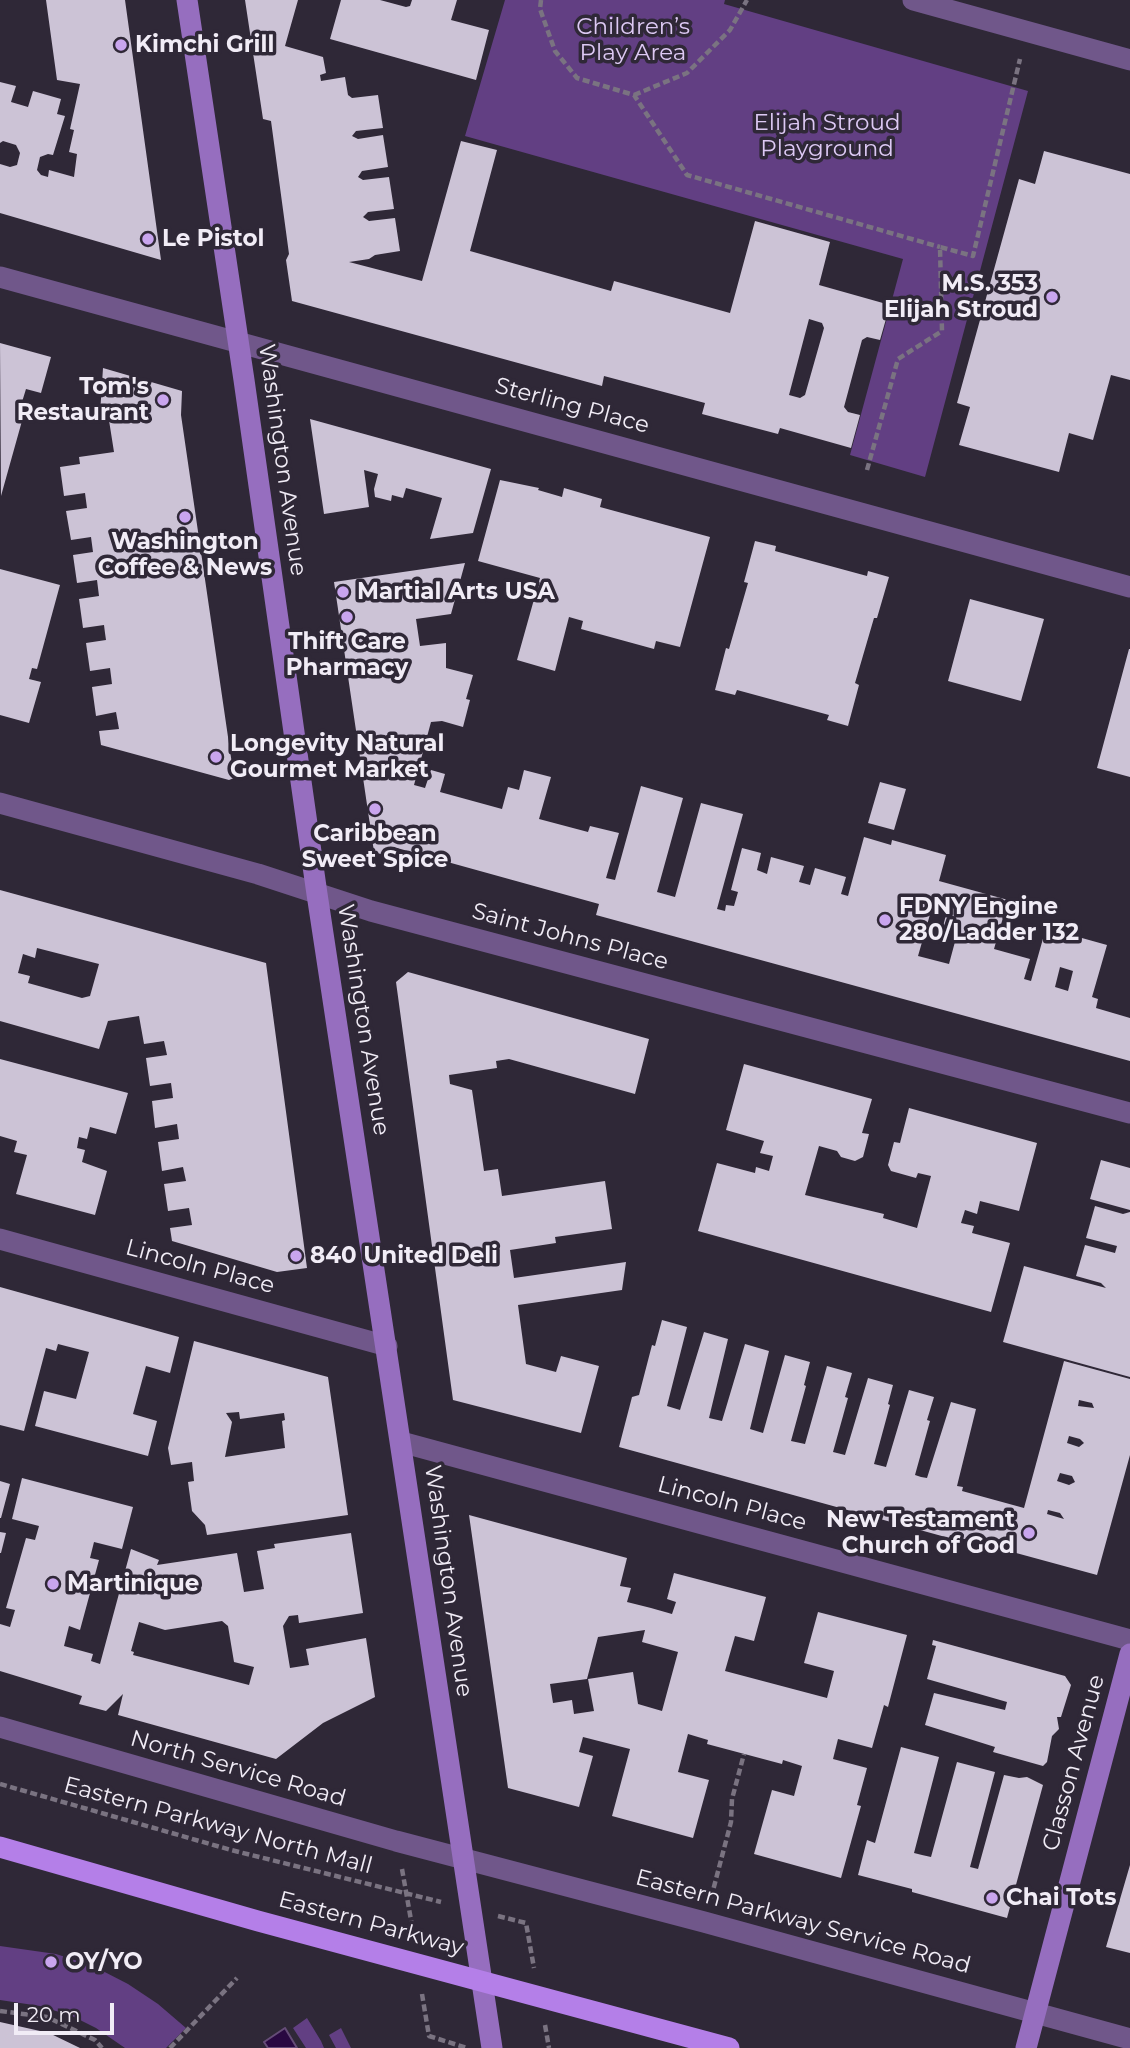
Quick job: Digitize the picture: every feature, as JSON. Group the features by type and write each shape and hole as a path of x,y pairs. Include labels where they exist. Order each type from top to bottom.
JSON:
{"main road":[{"name":"Washington Avenue","path":"187,0 239,342 317,894 492,2048"},
{"name":"Classon Avenue","path":"1026,2048 1130,1654"},
{"name":"Eastern Parkway","path":"0,1847 258,1921 729,2048"}],"street":[{"path":"913,0 1130,60"},
{"name":"Sterling Place","path":"0,276 1130,587"},
{"name":"Saint Johns Place","path":"0,803 245,870 371,911 1130,1113"},
{"name":"Lincoln Place","path":"0,1239 387,1346"},
{"name":"Lincoln Place","path":"401,1442 1130,1640"},
{"name":"North Service Road","path":"0,1727 462,1858"},
{"name":"Eastern Parkway Service Road","path":"462,1858 1130,2039"}],"path":[{"path":"541,0 540,9 555,51 577,78 634,95 687,73 730,30 747,0"},
{"path":"634,95 687,175 973,256 1026,31"},
{"path":"867,470 898,359 942,331 940,247"},
{"path":"704,1922 731,1822 732,1798 744,1754"},
{"name":"Eastern Parkway North Mall","path":"0,1784 218,1847 427,1899"},
{"path":"402,1869 411,1918"},
{"path":"505,1918 526,1923 531,1951"},
{"path":"170,2048 237,1978"},
{"path":"0,2011 47,2017 95,2040 102,2048"},
{"path":"426,2019 429,2036 467,2048"}],"green space":[{"name":"Elijah Stroud Playground","path":"505,0 725,0 724,4 1028,91 925,477 850,455 903,259 465,136"},
{"path":"0,1946 56,1954 93,1966 128,1984 158,2004 186,2028 166,2048 125,2048 96,2028 72,2016 40,2006 0,2000"},
{"path":"307,2018 324,2048 306,2048 293,2028"},
{"path":"341,2028 351,2048 336,2048 329,2035"}],"shaded area":[{"path":"285,2028 297,2048 268,2048 264,2042"}],"building":[{"path":"46,0 125,0 161,260 0,213 0,164 10,167 17,165 20,153 16,145 3,141 0,143 0,82 16,86 11,102 28,107 33,91 61,99 57,114 65,116 53,155 40,157 37,170 48,177 49,170 74,177 77,154 69,152 74,130 70,129 80,84 57,80"},
{"path":"245,0 298,0 285,46 323,57 326,73 320,75 321,81 345,77 348,95 352,98 378,95 383,128 356,131 352,136 358,139 383,135 388,167 362,171 358,177 363,180 389,177 394,209 368,212 363,217 369,221 395,218 400,251 349,262 422,281 461,141 497,150 470,251 611,291 614,281 730,313 755,221 830,242 819,285 890,305 880,340 867,337 862,340 844,407 848,412 860,415 851,448 780,428 778,434 702,414 705,403 604,376 602,386 292,301 286,260 289,254 271,121 263,119","holes":["809,319 822,323 824,328 805,395 800,398 789,395"]},
{"path":"341,0 380,0 406,7 410,6 412,0 457,0 451,20 489,30 476,80 330,39"},
{"name":"M.S. 353 Elijah Stroud","path":"1044,151 1130,174 1130,380 1111,375 1093,440 1069,433 1059,472 959,445 970,407 957,403 1019,179 1035,184"},
{"path":"0,343 51,357 41,393 26,389 22,402 27,403 1,496"},
{"path":"103,368 182,391 181,415 234,778 229,780 101,745 99,731 119,729 116,712 96,716 92,687 112,684 110,668 90,671 86,643 106,640 104,625 83,628 79,599 99,596 97,580 77,583 73,555 93,552 91,537 71,540 66,511 87,508 85,493 64,496 60,467 80,464 79,457 114,452 108,414 100,414"},
{"path":"310,419 491,469 473,533 430,539 442,498 406,488 403,498 392,495 391,501 375,497 378,474 364,470 369,507 324,514"},
{"path":"500,480 539,488 538,490 562,497 564,488 602,499 600,507 710,537 680,647 656,641 654,649 581,629 583,621 569,617 555,671 517,660 540,578 478,561"},
{"path":"755,541 776,546 775,551 867,576 868,571 889,577 855,683 859,685 848,726 827,720 829,715 737,690 735,695 715,690 748,583 744,582"},
{"path":"465,563 451,614 416,619 420,646 446,643 446,668 473,675 466,699 470,700 463,727 442,721 431,722 414,785 425,788 431,770 445,774 440,792 502,809 508,787 519,790 524,770 551,777 539,819 588,832 590,826 619,833 606,878 615,880 641,786 683,798 657,892 675,897 701,803 743,814 717,909 725,911 726,905 734,906 738,892 731,890 742,848 761,853 757,870 767,874 771,857 804,866 799,882 810,885 815,868 846,877 841,894 848,896 864,837 891,845 892,840 946,855 939,881 1008,900 994,949 1030,959 1024,979 1031,981 1046,928 1107,945 1092,997 1098,999 1096,1008 1130,1018 1130,1061 596,915 599,904 397,848 394,858 374,852 334,582","holes":["931,911 946,915 941,934 956,938 949,964 918,956","1060,967 1073,971 1068,991 1055,987"]},
{"path":"0,569 60,585 37,669 32,668 29,679 41,682 29,723 0,715"},
{"path":"970,599 1044,619 1021,701 948,681"},
{"path":"1130,649 1130,777 1097,768"},
{"path":"880,782 906,789 894,830 868,823"},
{"path":"0,890 266,963 307,1268 277,1272 172,1241 170,1228 192,1225 189,1208 168,1211 164,1184 186,1181 183,1167 162,1171 158,1142 179,1139 177,1124 155,1128 152,1101 173,1098 171,1083 150,1086 146,1058 167,1055 164,1041 144,1044 139,1016 108,1021 99,1049 0,1021","holes":["37,948 99,964 90,996 82,998 28,983 30,976 18,973 23,954 35,958"]},
{"path":"408,972 649,1039 635,1094 509,1059 496,1061 497,1068 449,1075 450,1084 472,1090 484,1171 498,1169 502,1196 605,1181 612,1229 555,1237 556,1243 510,1250 514,1278 626,1262 622,1290 518,1305 526,1364 556,1372 561,1356 599,1366 581,1433 453,1400 396,982"},
{"path":"0,1059 128,1093 116,1134 90,1127 87,1139 79,1137 77,1148 85,1150 82,1162 107,1171 95,1215 16,1194 27,1155 14,1152 17,1141 0,1136"},
{"path":"744,1064 872,1099 862,1133 869,1134 863,1157 855,1161 841,1157 837,1151 819,1146 805,1195 884,1214 883,1218 917,1228 931,1176 918,1173 916,1178 891,1171 888,1165 894,1142 900,1143 909,1108 1037,1143 1019,1211 980,1201 977,1214 965,1210 961,1223 974,1226 972,1233 1010,1243 991,1312 698,1231 717,1163 755,1173 756,1167 769,1171 773,1156 760,1153 764,1141 726,1130"},
{"path":"1101,1160 1130,1168 1130,1210 1090,1199"},
{"path":"1095,1206 1123,1214 1130,1212 1130,1377 1003,1342 1024,1266 1106,1288 1101,1283 1076,1276 1085,1245 1115,1253 1117,1246 1086,1238"},
{"path":"0,1287 179,1337 170,1373 146,1366 133,1414 157,1421 148,1456 35,1426 44,1391 76,1399 89,1352 58,1344 56,1351 46,1348 24,1431 0,1425"},
{"path":"662,1320 687,1327 667,1406 680,1410 704,1332 728,1339 709,1418 722,1421 745,1344 769,1351 750,1429 763,1433 785,1355 810,1362 791,1441 805,1444 827,1366 852,1373 833,1452 845,1455 868,1378 893,1385 874,1464 886,1467 909,1390 934,1397 915,1475 921,1477 927,1478 951,1402 976,1409 957,1486 963,1487 962,1491 1024,1508 1064,1361 1130,1379 1130,1455 1097,1575 950,1535 949,1538 619,1447 632,1397 639,1395 652,1345 655,1346","holes":["1079,1400 1092,1403 1094,1408 1078,1406","1069,1436 1084,1443 1079,1447 1067,1443","1060,1473 1072,1476 1075,1482 1069,1485 1057,1481","1048,1510 1060,1513 1064,1519 1047,1514"]},
{"path":"194,1341 328,1377 348,1515 207,1535 205,1525 192,1511 188,1482 194,1481 192,1462 171,1465 168,1448","holes":["239,1412 240,1419 284,1413 285,1420 282,1421 285,1448 225,1457 232,1422 226,1413"]},
{"path":"22,1478 133,1507 122,1549 94,1542 90,1558 99,1560 80,1630 69,1626 64,1646 93,1654 91,1661 100,1664 131,1549 159,1560 157,1565 237,1553 244,1592 264,1589 257,1551 275,1548 274,1544 351,1533 363,1613 299,1623 298,1615 289,1616 283,1626 290,1668 309,1665 306,1649 366,1638 375,1697 323,1723 276,1759 118,1715 123,1694 106,1711 79,1704 82,1696 0,1671 0,1624 10,1627 15,1610 6,1608 26,1538 35,1540 39,1526 12,1519","holes":["222,1621 228,1626 234,1662 254,1667 249,1685 133,1655 134,1652 131,1651 139,1622 165,1630"]},
{"path":"0,1481 10,1484 1,1518 0,1518"},
{"path":"469,1515 627,1558 620,1586 631,1588 627,1602 672,1614 676,1602 667,1599 674,1573 766,1597 754,1641 735,1636 725,1671 827,1698 834,1671 804,1663 818,1612 907,1635 888,1707 884,1705 872,1748 838,1739 833,1759 867,1768 857,1805 861,1806 841,1878 754,1854 772,1790 794,1796 802,1766 783,1760 782,1764 707,1744 708,1740 688,1734 678,1772 709,1780 693,1838 612,1816 630,1749 583,1737 579,1752 593,1756 579,1807 508,1788","holes":["645,1630 642,1642 678,1652 662,1711 638,1704 633,1672 588,1679 594,1711 574,1714 572,1700 553,1703 550,1684 587,1679 598,1637"]},
{"path":"0,1532 6,1533 1,1553 0,1553"},
{"path":"933,1640 1065,1676 1071,1685 1061,1717 1057,1717 1059,1729 1052,1736 1047,1762 1043,1766 993,1752 995,1747 925,1725 934,1693 1005,1710 1007,1702 927,1679 936,1646 932,1645"},
{"path":"901,1747 939,1757 914,1853 931,1857 957,1762 995,1772 970,1867 978,1869 1004,1775 1027,1777 1043,1785 1007,1918 858,1875 867,1840 875,1843"},
{"path":"1130,1865 1130,1953 1106,1947"},
{"path":"0,2022 49,2033 80,2048 0,2048"}],"place":[{"name":"Kimchi Grill","path":"121,45"},
{"name":"Le Pistol","path":"148,239"},
{"name":"M.S. 353 Elijah Stroud","path":"1052,297"},
{"name":"Tom's Restaurant","path":"163,400"},
{"name":"Washington Coffee & News","path":"185,517"},
{"name":"Martial Arts USA","path":"343,592"},
{"name":"Thift Care Pharmacy","path":"347,617"},
{"name":"Longevity Natural Gourmet Market","path":"216,757"},
{"name":"Caribbean Sweet Spice","path":"375,809"},
{"name":"FDNY Engine 280/Ladder 132","path":"885,920"},
{"name":"840 United Deli","path":"296,1256"},
{"name":"New Testament Church of God","path":"1029,1533"},
{"name":"Martinique","path":"53,1584"},
{"name":"Chai Tots","path":"992,1898"},
{"name":"OY/YO","path":"51,1962"}],"park label":[{"name":"Children’s Play Area","path":"633,40"}]}
